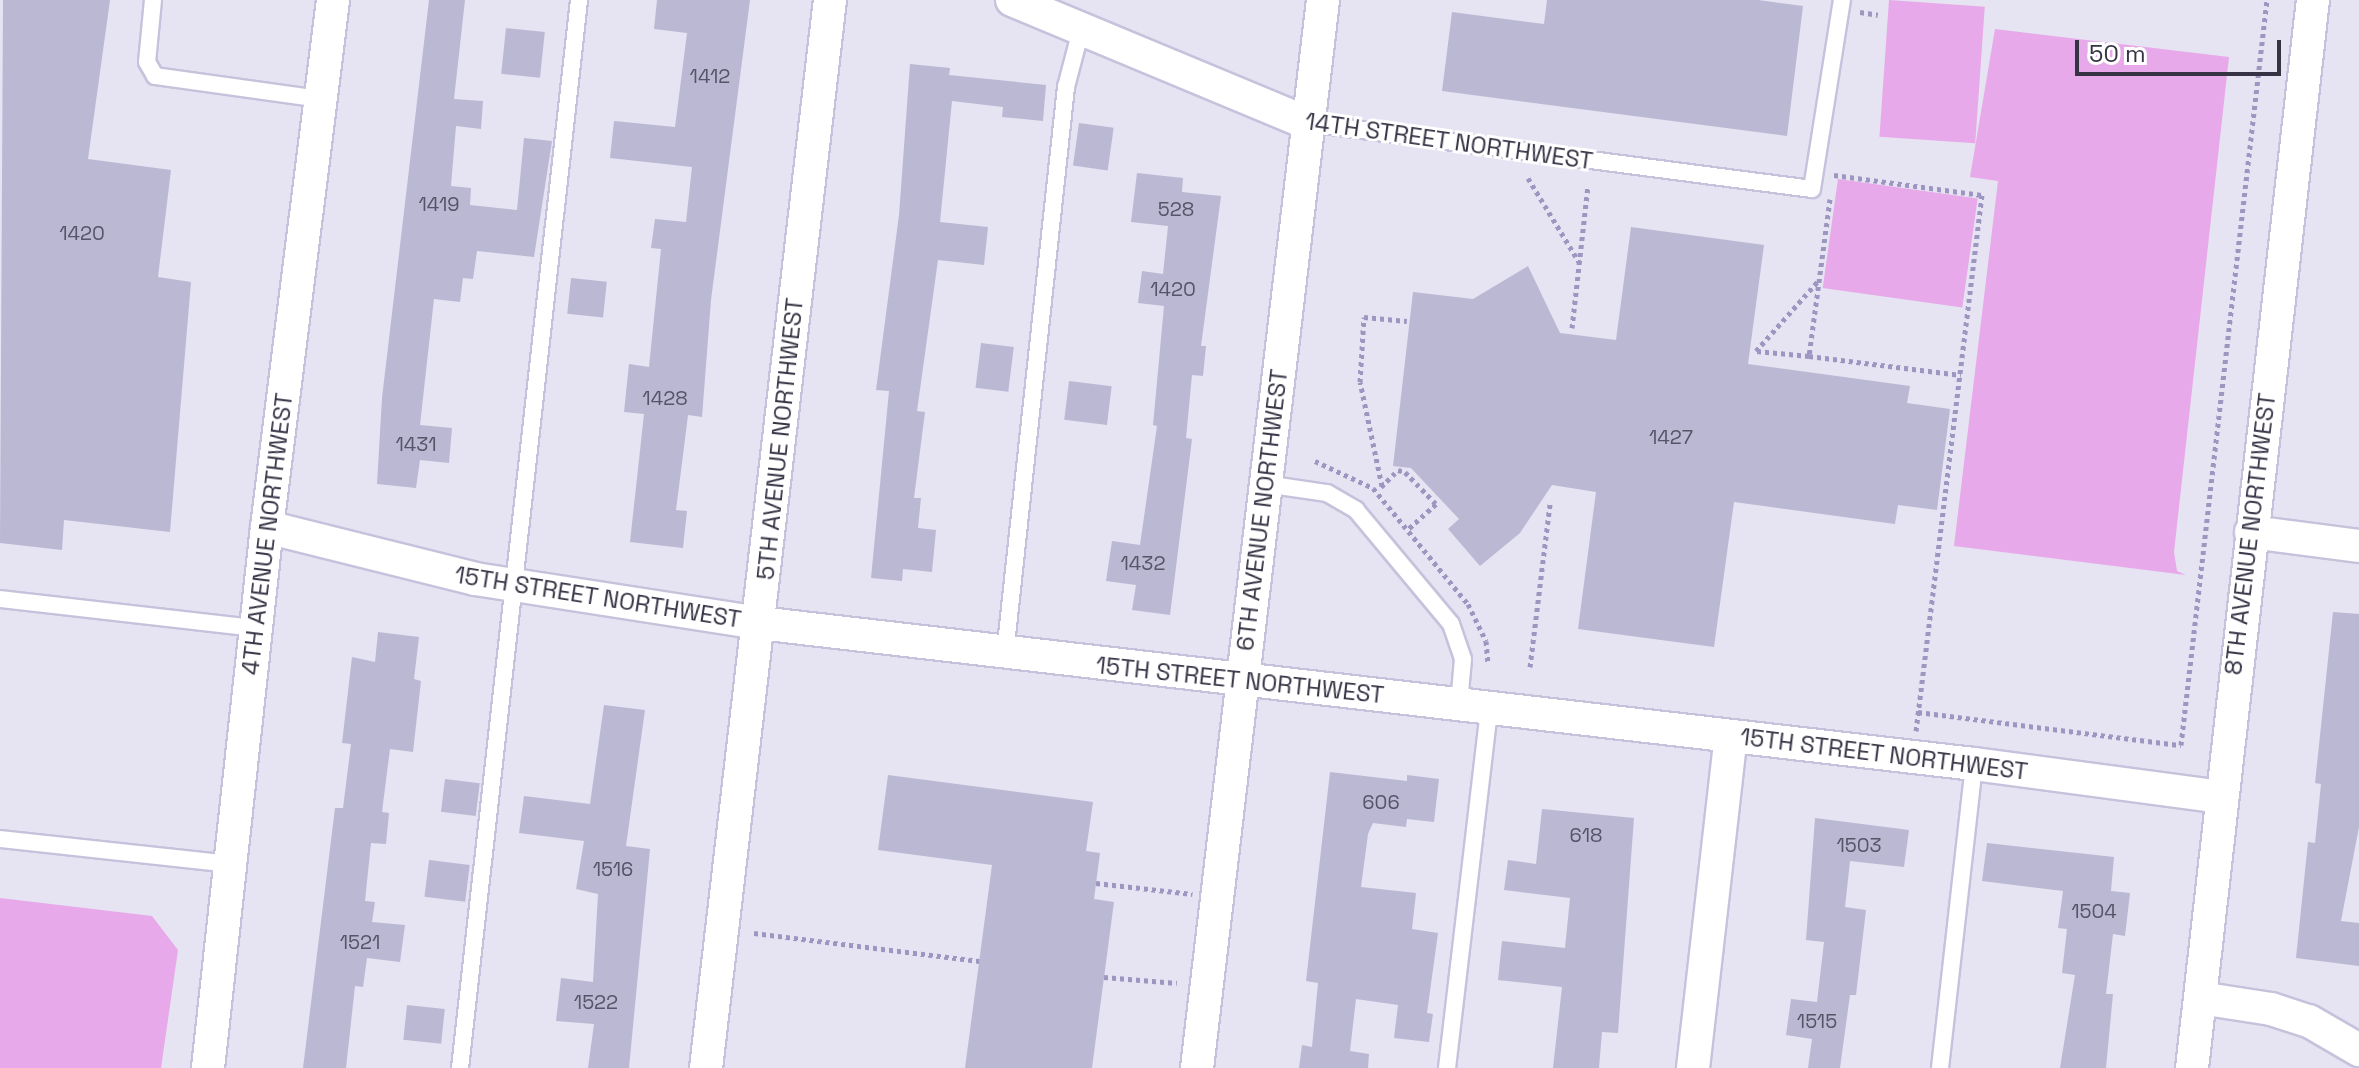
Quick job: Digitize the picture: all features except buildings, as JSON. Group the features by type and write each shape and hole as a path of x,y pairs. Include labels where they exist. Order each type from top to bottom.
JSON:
{"street":[{"name":"4TH AVENUE NORTHWEST","path":"208,1068 267,527 333,0"},
{"name":"5TH AVENUE NORTHWEST","path":"706,1068 830,0"},
{"name":"14TH STREET NORTHWEST","path":"1012,0 1308,123"},
{"name":"6TH AVENUE NORTHWEST","path":"1197,1068 1323,0"},
{"name":"8TH AVENUE NORTHWEST","path":"2192,1068 2220,797 2313,0"},
{"name":"15TH STREET NORTHWEST","path":"267,527 517,587 759,623 1005,654 1974,764 2220,797"},
{"path":"2251,532 2359,546"},
{"path":"1693,1068 1731,736"},
{"path":"2200,998 2271,1009 2309,1021 2359,1050"}],"lane":[{"path":"153,0 147,62 155,76 320,99"},
{"path":"460,1068 517,587 579,0"},
{"name":"14TH STREET NORTHWEST","path":"1308,123 1812,189 1842,0"},
{"path":"1005,654 1066,87 1081,30"},
{"path":"1265,484 1327,493 1356,510 1451,624 1463,659 1474,706 1447,1068"},
{"path":"0,599 256,628"},
{"path":"1940,1068 1974,764"},
{"path":"0,839 230,864"}],"path":[{"path":"1854,27 1858,0"},
{"path":"1918,712 2181,745 2267,0"},
{"path":"1856,12 1878,15"},
{"path":"1809,356 1836,160"},
{"path":"1834,175 1982,195 1916,732"},
{"path":"1528,178 1579,263"},
{"path":"1572,328 1588,186"},
{"path":"1819,280 1756,351 1961,375"},
{"path":"1382,486 1360,382 1364,317 1407,321"},
{"path":"1376,492 1398,470 1405,472 1436,504 1407,530"},
{"path":"1530,667 1550,503"},
{"path":"1096,883 1217,897"},
{"path":"754,933 979,961"},
{"path":"1104,977 1206,986"}],"shaded area":[{"path":"1889,0 1985,7 1975,143 1879,137"},
{"path":"1995,29 2229,57 2174,552 2177,571 2186,575 1954,546 1998,181 1970,177"},
{"path":"1838,179 1978,199 1962,308 1823,288"},
{"path":"0,898 152,916 178,950 161,1068 0,1068"}]}
